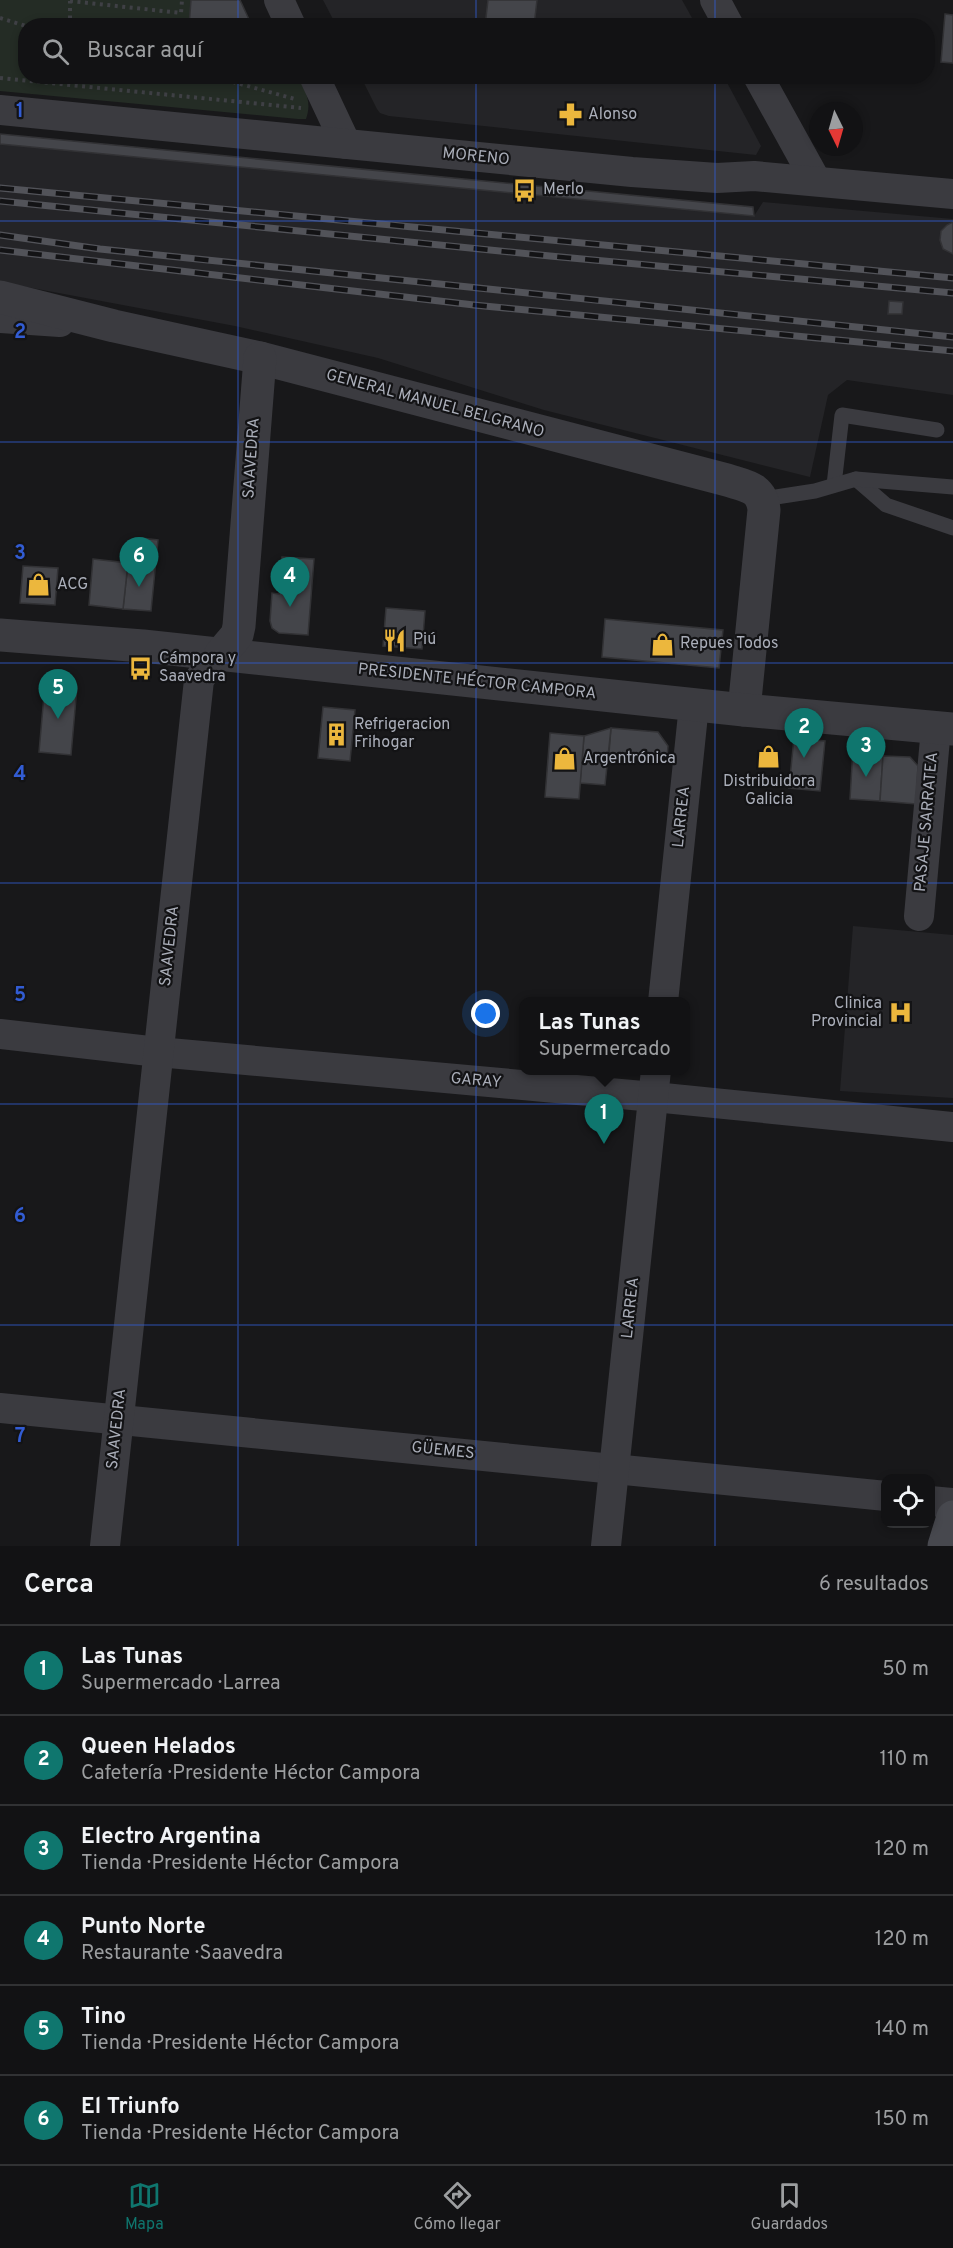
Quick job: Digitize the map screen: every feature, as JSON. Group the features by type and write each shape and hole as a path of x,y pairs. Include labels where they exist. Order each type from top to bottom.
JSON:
{"main road":[{"path":"944,1546 953,1517"}],"street":[{"path":"279,0 287,18"},
{"path":"715,0 725,18"},
{"path":"319,84 346,144"},
{"path":"762,84 816,181"},
{"name":"MORENO","path":"0,110 689,176 717,178 754,176 953,194"},
{"name":"GENERAL MANUEL BELGRANO","path":"0,297 114,326 260,358 726,480 758,494"},
{"name":"GENERAL MANUEL BELGRANO","path":"0,318 114,326"},
{"name":"SAAVEDRA","path":"105,1546 199,680 237,635 239,626 260,358"},
{"path":"744,710 764,510 758,494"},
{"name":"PRESIDENTE HÉCTOR CAMPORA","path":"0,635 142,646 694,705 947,727"},
{"name":"LARREA","path":"664,997 694,705"},
{"name":"PASAJE SARRATEA","path":"919,916 947,727"},
{"name":"GARAY","path":"0,1034 158,1052 655,1084 953,1127"},
{"name":"LARREA","path":"606,1546 655,1084"},
{"name":"GÜEMES","path":"0,1408 881,1496"},
{"path":"935,1501 953,1503"}],"lane":[{"path":"834,485 842,415 937,430"},
{"path":"758,494 834,485 856,479 953,487"},
{"path":"856,479 886,505 953,528"}],"path":[{"path":"70,18 70,1 181,13 182,0"},
{"path":"0,18 18,24"},
{"path":"0,78 18,80"},
{"path":"60,84 300,108 302,101 241,84"}],"shaded area":[{"path":"0,0 191,0 190,18 18,18 18,84 302,84 306,92 308,113 306,119 298,119 0,91"},
{"path":"323,0 682,0 692,18 332,18"},
{"path":"364,84 728,84 761,146 756,155 389,116 380,113"},
{"path":"0,144 754,216 763,202 953,219 953,395 847,380 828,395 810,477 544,410 378,358 235,326 0,282"},
{"name":"Clinica Provincial","path":"853,926 953,935 953,1098 840,1091"}],"building":[{"path":"191,0 240,0 248,18 190,18"},
{"path":"488,0 537,0 535,18 486,18"},
{"path":"945,14 953,15 953,63 941,62"},
{"path":"0,134 753,207 754,216 0,144"},
{"path":"953,222 953,254 943,249 940,240 941,231"},
{"path":"889,301 903,302 902,314 888,314"},
{"path":"141,538 158,540 151,611 123,609 128,563 138,564"},
{"path":"282,557 314,559 308,635 279,633 272,628 270,621 272,593 279,594"},
{"path":"93,559 128,563 123,609 89,605"},
{"name":"ACG","path":"23,566 58,568 55,605 20,603"},
{"path":"386,608 425,611 422,649 383,646"},
{"name":"Repues Todos","path":"605,619 723,630 719,668 602,657"},
{"path":"45,684 77,687 71,755 39,752"},
{"name":"Refrigeracion Frihogar","path":"323,707 355,710 350,761 318,758"},
{"path":"611,728 658,732 668,746 667,758 609,753"},
{"path":"611,728 605,785 580,783 584,736"},
{"name":"Argentrónica","path":"550,733 584,736 579,799 545,797"},
{"path":"794,738 825,741 820,791 789,788"},
{"path":"853,748 880,749 883,756 880,801 850,799"},
{"path":"883,756 910,757 918,766 916,804 880,801"}],"railway":[{"path":"0,188 953,278"},
{"path":"0,201 550,256 953,293"},
{"path":"0,235 100,249 953,337"},
{"path":"0,250 474,305 953,351"}],"place":[{"name":"Alonso","path":"570,115"},
{"name":"Merlo","path":"525,190"},
{"name":"ACG","path":"39,585"},
{"name":"El Triunfo","path":"139,587"},
{"name":"Punto Norte","path":"290,607"},
{"name":"Piú","path":"395,640"},
{"name":"Repues Todos","path":"662,644"},
{"name":"Cámpora y Saavedra","path":"141,668"},
{"name":"Tino","path":"58,719"},
{"name":"Refrigeracion Frihogar","path":"336,734"},
{"name":"Distribuidora Galicia","path":"769,757"},
{"name":"Queen Helados","path":"804,758"},
{"name":"Argentrónica","path":"565,759"},
{"name":"Electro Argentina","path":"866,777"},
{"name":"Clinica Provincial","path":"900,1013"},
{"name":"Las Tunas","path":"604,1144"}]}
